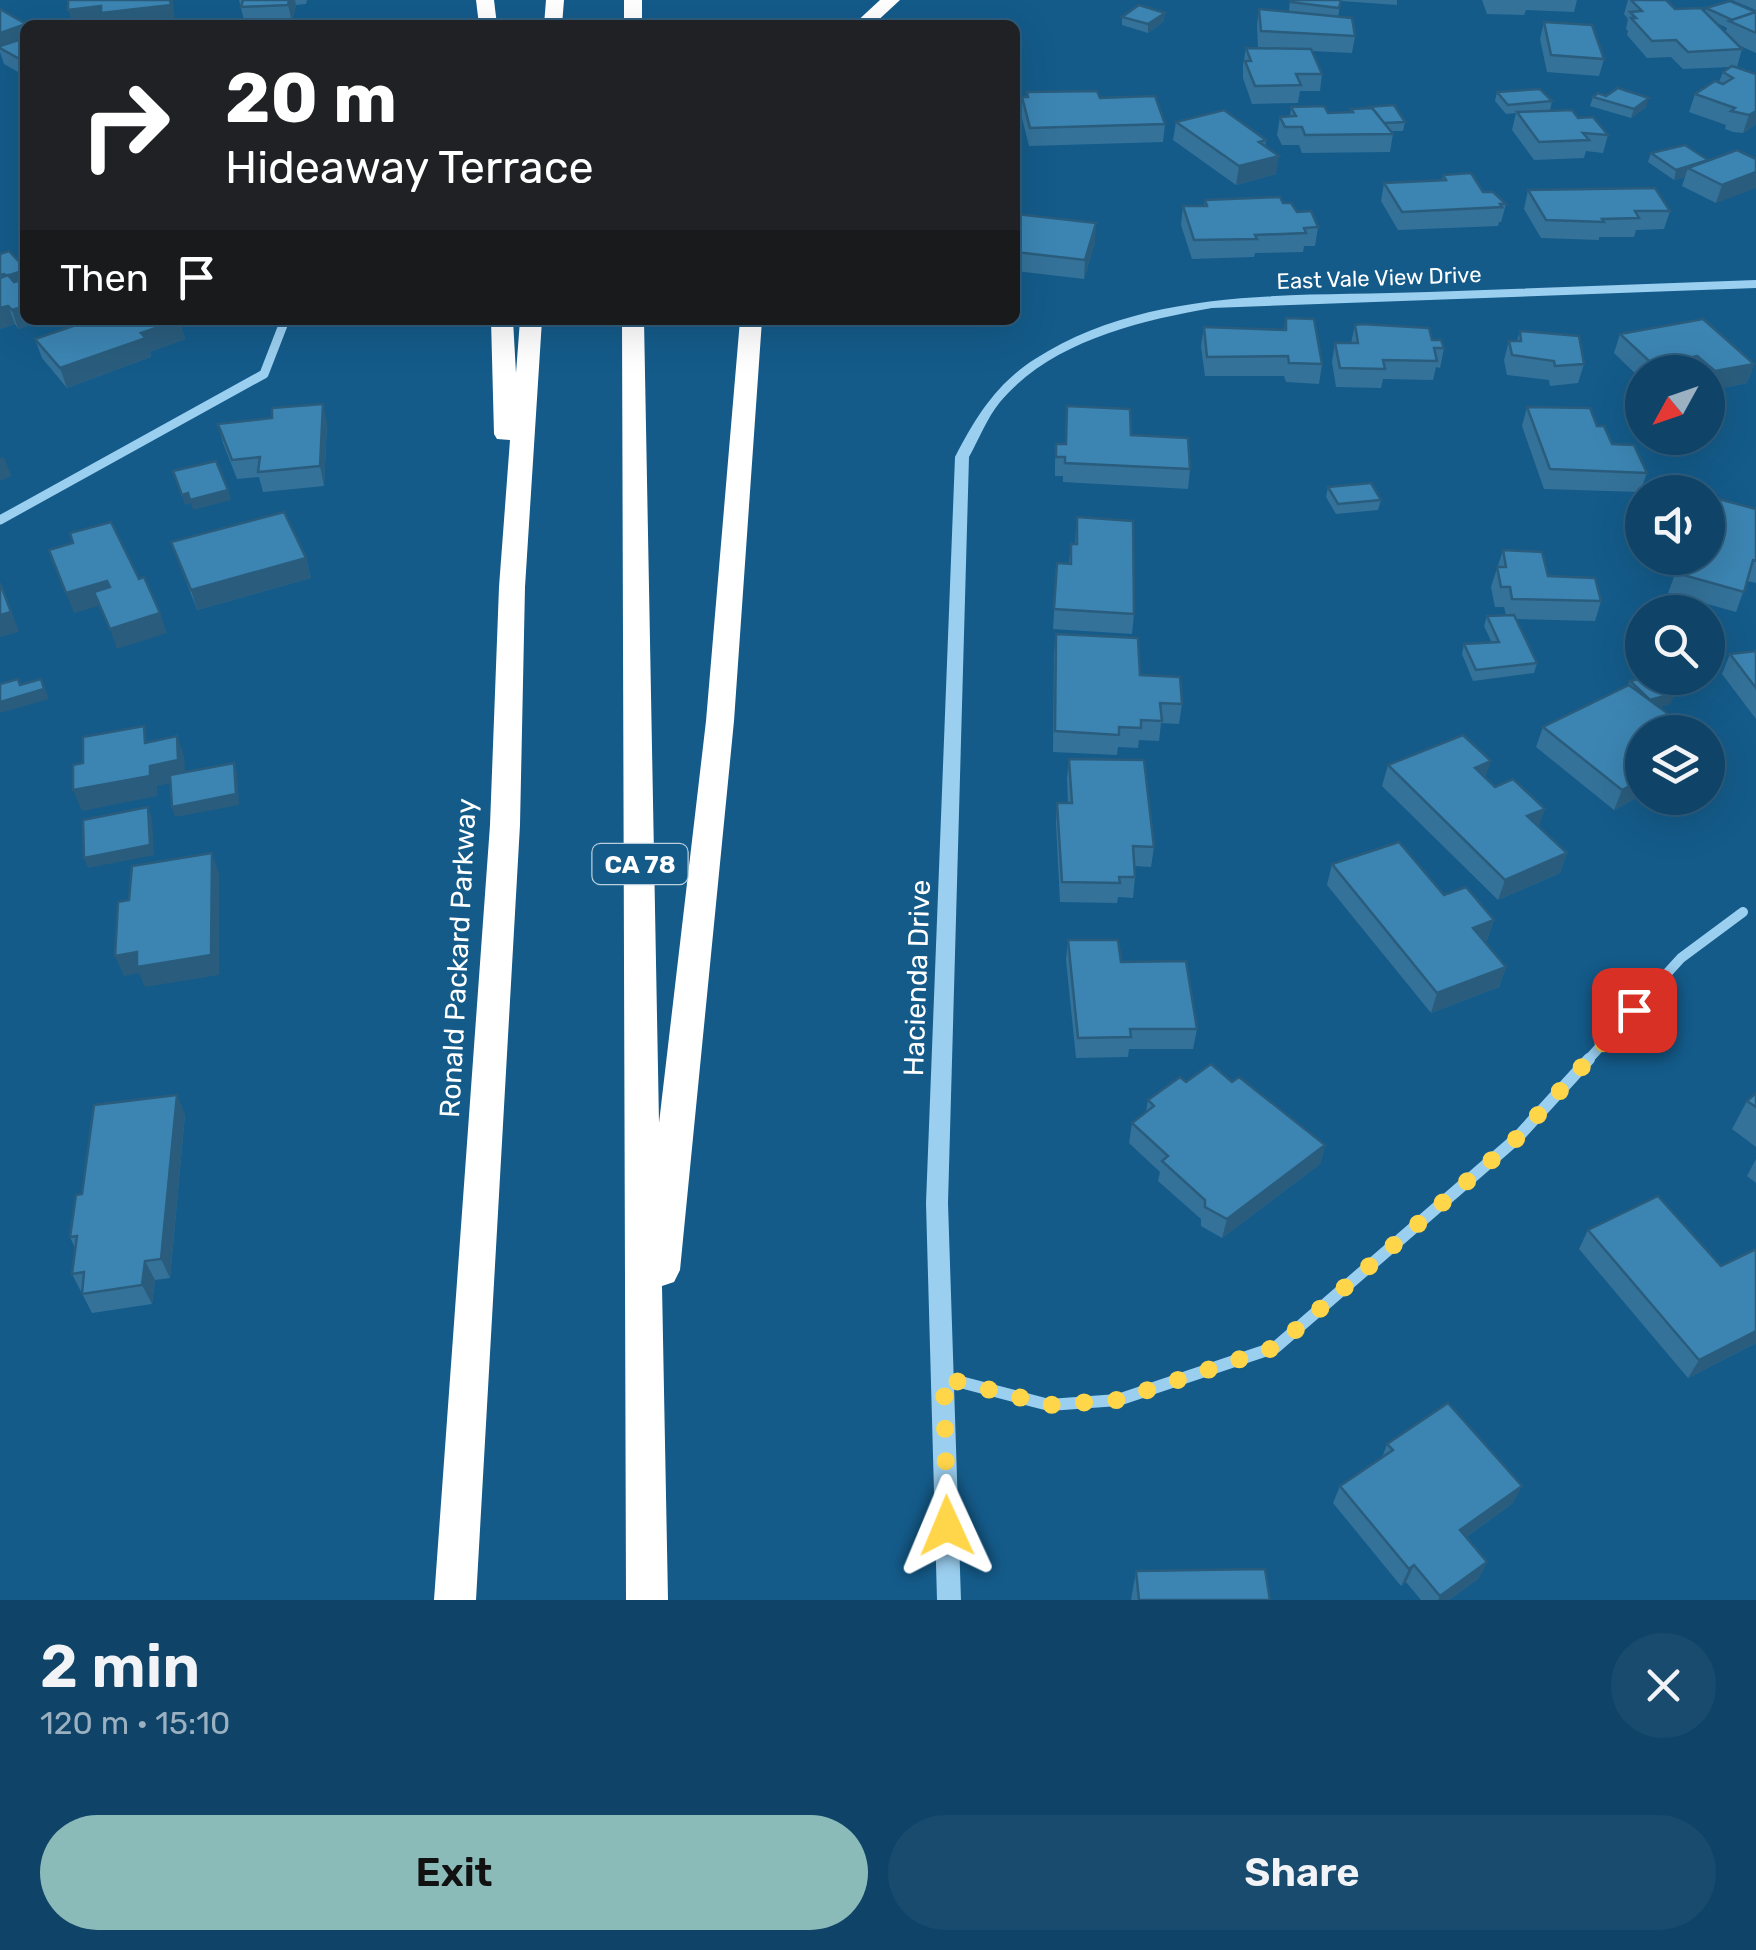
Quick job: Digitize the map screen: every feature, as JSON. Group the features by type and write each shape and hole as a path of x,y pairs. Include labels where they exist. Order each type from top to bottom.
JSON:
{"highway":[{"path":"868,20 891,0"},
{"path":"502,325 512,587"},
{"name":"Ronald Packard Parkway","path":"455,1600 505,825 512,587 532,325"},
{"name":"CA 78","path":"634,325 646,1600"},
{"path":"646,1408 720,721 751,325"}],"street":[{"name":"East Vale View Drive","path":"1019,377 1050,356 1148,314 1212,304 1756,284"},
{"path":"0,520 264,374 282,325"},
{"name":"Hacienda Drive","path":"949,1600 937,1203 962,457 996,397 1019,377"},
{"path":"944,1378 1049,1405 1118,1400 1276,1347 1516,1139 1680,958 1743,912"}],"building":[{"path":"68,0 170,0 171,5 101,13 101,6 68,10"},
{"path":"243,0 289,0 288,5 241,7"},
{"path":"1290,0 1341,0 1339,8"},
{"path":"1631,0 1666,0 1675,9 1701,8 1742,49 1688,52 1676,40 1652,41 1631,18 1636,18 1630,12 1642,11"},
{"path":"1730,1 1756,12 1732,20 1706,8"},
{"path":"1139,5 1165,13 1148,24 1122,17"},
{"path":"0,9 20,21 20,26 0,33"},
{"path":"1259,9 1352,18 1355,36 1261,31"},
{"path":"1756,12 1756,33 1729,21"},
{"path":"1544,22 1592,25 1604,59 1551,55"},
{"path":"20,40 20,59 0,48"},
{"path":"1246,48 1311,49 1322,74 1296,74 1301,85 1255,86 1245,61 1251,61"},
{"path":"1732,66 1756,74 1756,111 1749,115 1695,94 1715,81 1723,84 1733,78 1723,72"},
{"path":"1618,88 1649,98 1634,109 1593,97 1598,93 1606,96"},
{"path":"1540,89 1552,101 1508,105 1497,92"},
{"path":"1097,91 1100,98 1155,96 1165,124 1030,128 1022,97 1028,97 1027,92"},
{"path":"1394,105 1405,122 1384,123 1367,107"},
{"path":"1324,106 1328,113 1372,108 1393,134 1305,135 1302,127 1285,127 1280,117 1296,116 1291,107"},
{"path":"1224,110 1266,140 1259,142 1279,156 1239,166 1176,122"},
{"path":"1572,110 1578,118 1593,117 1608,135 1583,133 1589,140 1539,142 1517,112"},
{"path":"1685,145 1708,160 1676,170 1651,153"},
{"path":"1737,150 1756,159 1756,172 1722,185 1688,168"},
{"path":"1471,173 1483,192 1493,192 1506,204 1402,212 1384,183 1446,180 1443,175"},
{"path":"1655,188 1670,211 1635,211 1639,218 1602,219 1604,222 1546,220 1528,190"},
{"path":"1280,197 1297,212 1311,211 1318,227 1304,228 1306,233 1255,235 1257,239 1194,240 1183,206 1207,206 1205,200"},
{"path":"1020,215 1096,223 1085,260 1020,253"},
{"path":"9,251 20,263 20,272 0,275 0,254"},
{"path":"8,275 14,282 20,280 20,308 0,308 0,278"},
{"path":"1286,318 1314,319 1322,364 1289,363 1288,356 1207,357 1204,327 1286,330"},
{"path":"1703,319 1754,364 1725,369 1725,355 1643,355 1620,334"},
{"path":"76,325 164,325 141,333 146,338 60,368 35,339"},
{"path":"1355,325 1429,328 1432,340 1441,340 1444,348 1434,348 1437,361 1383,360 1385,369 1340,368 1335,343 1358,343"},
{"path":"1520,331 1579,336 1584,364 1555,366 1554,361 1512,355 1509,341 1521,341"},
{"path":"323,404 320,466 258,472 260,457 232,460 218,424 272,418 272,408"},
{"path":"1067,406 1130,409 1131,435 1188,438 1190,469 1065,463 1065,457 1056,457 1056,444 1066,444"},
{"path":"1527,407 1590,408 1597,426 1604,426 1612,444 1625,445 1625,455 1639,455 1647,473 1550,469"},
{"path":"216,461 228,490 190,500 188,493 182,495 173,471"},
{"path":"1371,483 1381,500 1338,504 1328,487"},
{"path":"1725,501 1756,509 1756,561 1753,560 1744,592 1683,575 1725,575"},
{"path":"284,512 306,558 191,590 171,542"},
{"path":"1077,517 1133,521 1134,614 1054,609 1057,563 1071,564 1071,544 1077,544"},
{"path":"111,522 160,613 110,629 94,592 110,587 107,581 66,593 49,550 73,543 70,533"},
{"path":"1503,550 1542,552 1548,576 1595,578 1601,601 1512,599 1510,587 1501,587 1497,567 1506,567"},
{"path":"0,583 11,612 0,615"},
{"path":"1514,615 1537,663 1476,670 1464,644 1499,642 1487,616"},
{"path":"1056,634 1138,638 1140,675 1180,677 1182,704 1160,703 1162,721 1141,720 1141,728 1119,727 1119,735 1055,731"},
{"path":"1756,651 1756,688 1730,654"},
{"path":"18,679 20,685 41,679 44,689 0,702 0,684"},
{"path":"1625,687 1625,695 1643,695 1670,715 1625,715 1622,790 1543,727"},
{"path":"144,726 145,743 177,736 178,760 150,766 150,776 73,790 73,765 83,763 83,737"},
{"path":"1463,735 1491,761 1475,768 1495,787 1513,779 1545,809 1527,816 1567,853 1505,880 1388,765"},
{"path":"1069,759 1144,760 1154,847 1133,846 1135,877 1119,877 1120,883 1062,882 1057,803 1072,803"},
{"path":"234,763 236,794 172,807 170,775"},
{"path":"148,807 150,845 84,858 83,820"},
{"path":"1399,842 1444,895 1466,887 1494,920 1473,928 1506,967 1437,993 1332,864"},
{"path":"212,853 211,955 137,967 137,952 115,956 118,902 129,900 132,866"},
{"path":"1068,940 1118,940 1121,962 1186,961 1197,1029 1130,1029 1131,1037 1078,1038"},
{"path":"1211,1064 1232,1082 1239,1077 1325,1145 1227,1219 1205,1207 1205,1200 1162,1161 1168,1156 1132,1123 1154,1106 1148,1100 1180,1077 1186,1082"},
{"path":"1756,1093 1756,1107 1747,1101"},
{"path":"177,1095 161,1259 145,1261 142,1285 82,1294 84,1272 72,1274 77,1236 70,1237 76,1195 82,1194 94,1105"},
{"path":"1658,1196 1721,1266 1756,1249 1756,1331 1699,1360 1588,1230"},
{"path":"1448,1403 1522,1486 1460,1530 1487,1562 1440,1596 1414,1565 1409,1569 1340,1486 1393,1450 1387,1444"},
{"path":"1265,1569 1270,1600 1139,1600 1136,1571"}],"route":[{"path":"947,1526 944,1378 1049,1405 1118,1400 1276,1347 1516,1139 1634,1010"}]}
